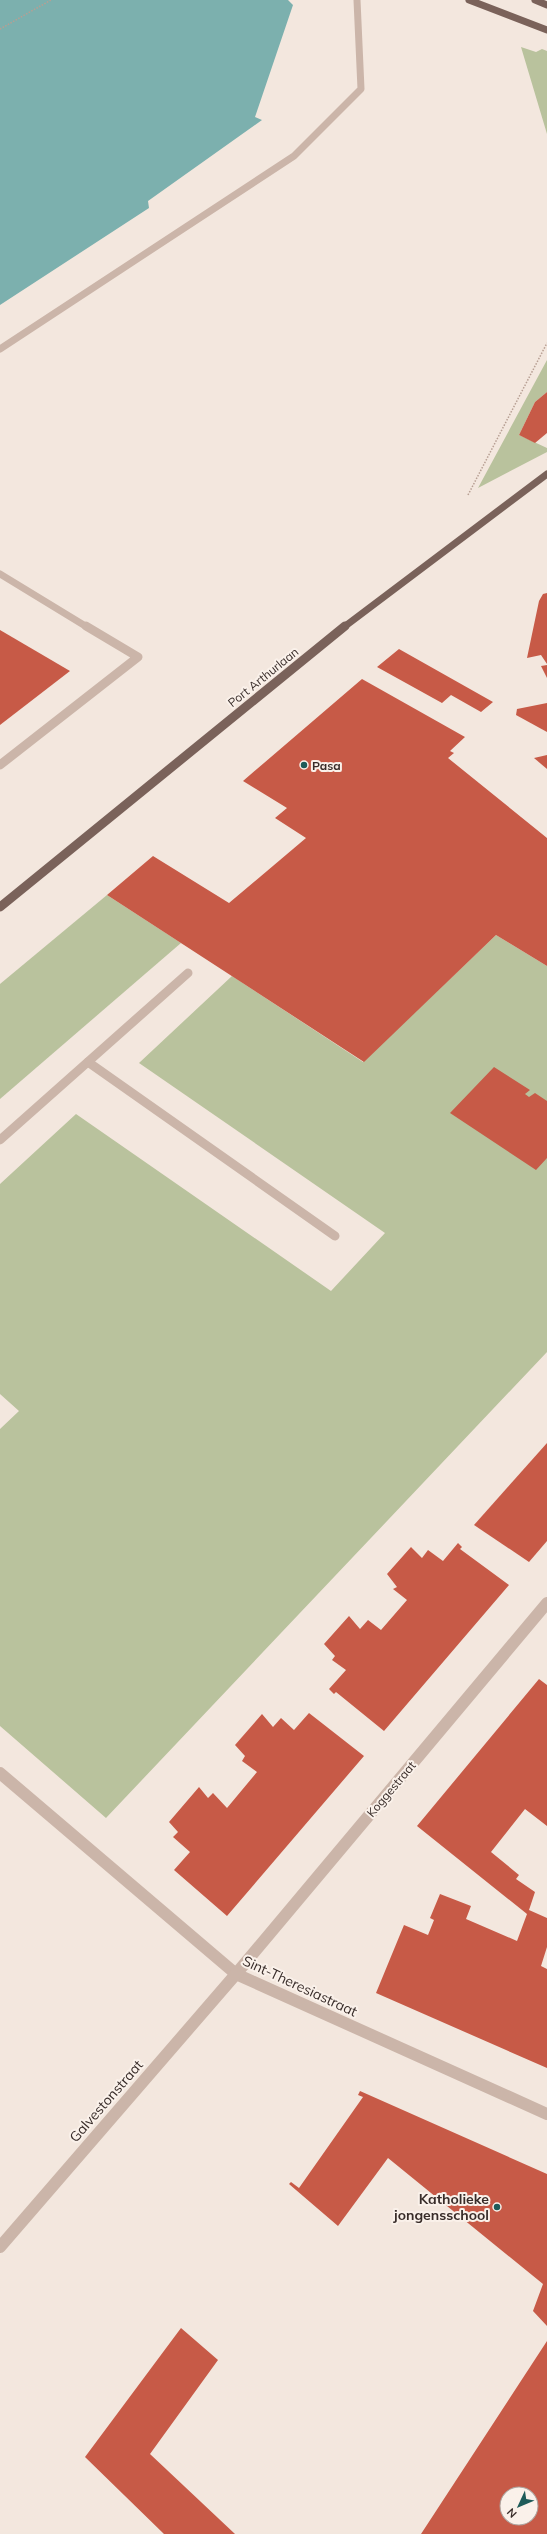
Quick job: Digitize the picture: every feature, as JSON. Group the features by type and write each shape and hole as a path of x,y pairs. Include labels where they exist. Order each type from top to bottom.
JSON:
{"main road":[{"path":"468,0 547,30"},
{"path":"535,0 547,5"},
{"name":"Port Arthurlaan","path":"0,907 384,594 462,534 547,474"}],"street":[{"path":"0,349 294,156 360,89 357,0"},
{"path":"0,574 138,657 0,765"},
{"path":"0,1140 188,974"},
{"path":"88,1062 335,1236"},
{"name":"Koggestraat","path":"236,1974 547,1603"},
{"name":"Sint-Theresiastraat","path":"0,1773 236,1974 547,2114"},
{"name":"Galvestonstraat","path":"0,2247 236,1974"}],"path":[{"path":"0,29 51,0"},
{"path":"462,534 468,490 547,343"}],"green space":[{"path":"521,47 536,52 542,49 547,51 547,134"},
{"path":"547,360 547,392 535,402 519,435 547,448 547,452 478,488"},
{"path":"107,895 181,943 0,1099 0,984"},
{"path":"496,935 547,966 547,1352 106,1818 0,1726 0,1429 19,1411 0,1394 0,1184 76,1114 331,1291 385,1233 139,1063 232,976 363,1062"}],"water":[{"path":"0,0 288,0 293,5 255,117 262,120 148,201 149,208 0,305"}],"building":[{"path":"547,392 547,433 535,443 519,435 535,402"},
{"path":"547,593 547,664 541,655 527,658 539,601 543,594"},
{"path":"0,630 70,671 0,725"},
{"path":"399,649 493,702 481,712 451,695 442,703 377,667"},
{"path":"547,665 547,678 541,666"},
{"path":"362,679 465,737 450,751 454,753 448,758 547,838 547,966 496,935 364,1062 107,895 153,856 229,903 306,838 275,818 287,808 243,781"},
{"path":"547,703 547,732 516,715 517,709"},
{"path":"547,755 547,769 534,758"},
{"path":"494,1067 530,1090 525,1094 529,1097 535,1093 547,1101 547,1158 536,1170 450,1113"},
{"path":"547,1443 547,1541 529,1562 474,1525"},
{"path":"458,1543 462,1547 460,1549 509,1585 384,1731 336,1692 334,1694 329,1689 346,1670 332,1660 335,1656 324,1644 349,1616 360,1629 368,1620 381,1630 407,1600 393,1589 397,1587 387,1574 411,1547 422,1558 428,1550 443,1561"},
{"path":"539,1679 547,1685 547,1826 525,1809 491,1852 519,1875 516,1879 535,1892 529,1910 547,1918 547,1947 541,1966 547,1969 547,2068 376,1993 404,1925 428,1935 434,1920 430,1918 440,1894 471,1906 466,1919 517,1941 527,1914 417,1826"},
{"path":"309,1713 364,1756 227,1916 174,1870 190,1852 173,1837 178,1832 169,1822 199,1787 208,1798 213,1793 227,1808 257,1772 242,1761 245,1756 235,1745 262,1714 273,1727 281,1718 294,1730"},
{"name":"Katholieke jongensschool","path":"360,2091 547,2174 547,2326 533,2311 543,2284 388,2158 338,2226 289,2184 291,2182 299,2188 363,2097 358,2095"},
{"path":"181,2328 218,2360 150,2454 235,2534 164,2534 85,2457"},
{"path":"547,2341 547,2534 421,2534"}],"place":[{"name":"Pasa","path":"304,765"},
{"name":"Katholieke jongensschool","path":"497,2207"}]}
